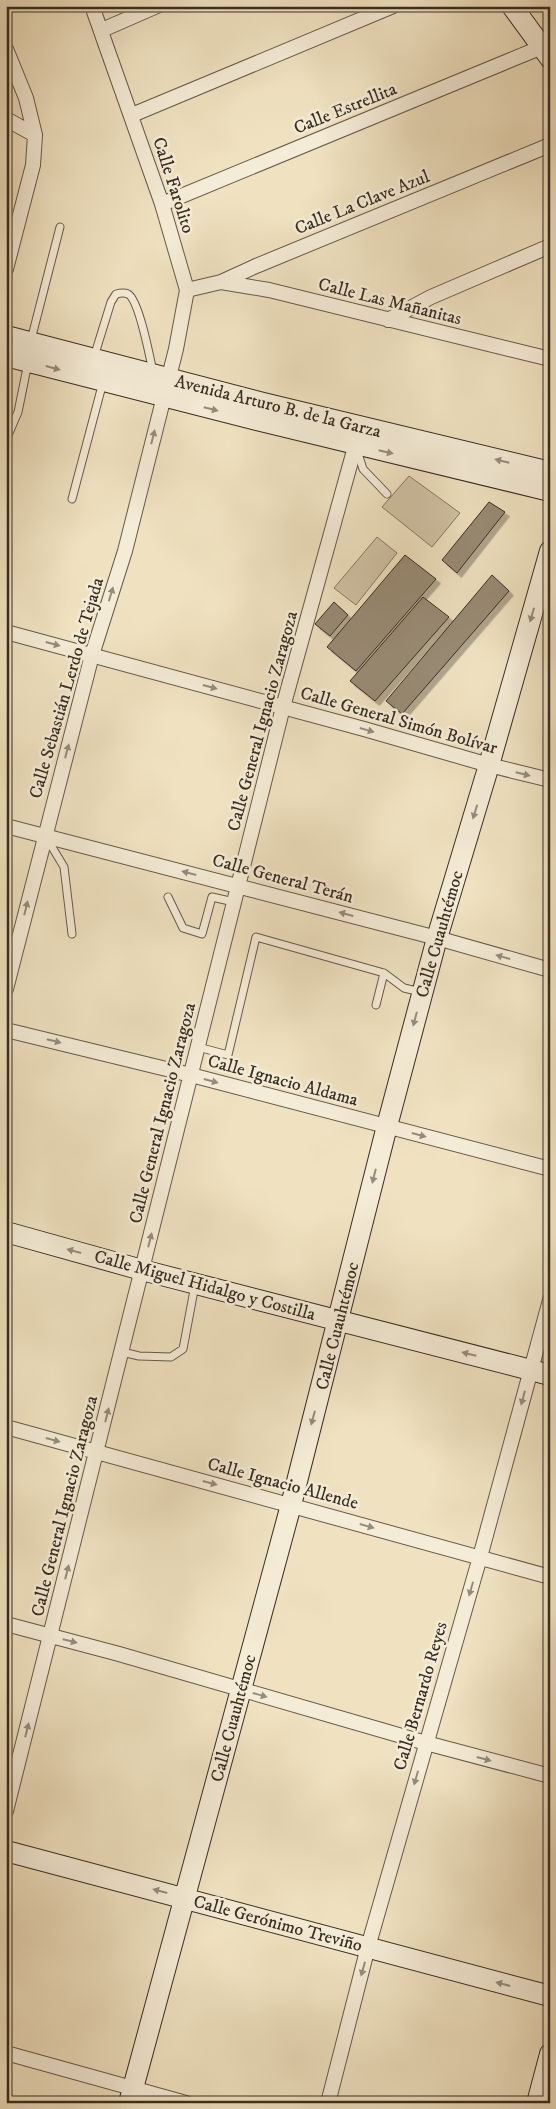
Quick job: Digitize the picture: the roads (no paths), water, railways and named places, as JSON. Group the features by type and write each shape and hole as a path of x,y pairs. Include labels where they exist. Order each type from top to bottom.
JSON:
{"street":[{"name":"Calle Farolito","path":"92,6 162,204 187,290 182,322 162,384"},
{"path":"102,30 157,6"},
{"path":"132,115 393,6"},
{"path":"512,6 546,53"},
{"path":"6,48 26,98 35,135 33,166 6,269"},
{"name":"Calle Estrellita","path":"162,204 546,53"},
{"path":"6,120 35,135"},
{"name":"Calle La Clave Azul","path":"187,290 222,282 256,266 550,145"},
{"path":"388,320 431,297 550,246"},
{"name":"Calle Las Mañanitas","path":"222,282 269,290 550,359"},
{"name":"Avenida Arturo B. de la Garza","path":"6,336 29,352 104,381 162,384"},
{"name":"Avenida Arturo B. de la Garza","path":"6,356 29,352 93,359 162,384 358,436 550,491"},
{"name":"Calle Sebastián Lerdo de Tejada","path":"6,989 44,835 92,655 125,551 162,384"},
{"name":"Avenida Arturo B. de la Garza","path":"358,436 550,472"},
{"name":"Calle General Ignacio Zaragoza","path":"6,1811 98,1452 238,886 284,707 358,436"},
{"name":"Calle Cuauhtémoc","path":"131,2096 291,1505 422,993 550,551"},
{"name":"Calle General Simón Bolívar","path":"6,632 284,707 489,766 550,780"},
{"name":"Calle General Terán","path":"6,826 437,938 550,970"},
{"name":"Calle Ignacio Aldama","path":"6,1030 190,1075 550,1170"},
{"name":"Calle Miguel Hidalgo y Costilla","path":"6,1232 142,1270 550,1375"},
{"name":"Calle Bernardo Reyes","path":"328,2103 368,1948 480,1557 550,1300"},
{"name":"Calle Ignacio Allende","path":"6,1427 550,1577"},
{"path":"6,1624 241,1689 426,1743 550,1776"},
{"name":"Calle Gerónimo Treviño","path":"6,1851 550,1996"},
{"path":"6,2054 131,2096 186,2103"},
{"path":"537,2103 550,2054"}],"lane":[{"path":"6,440 18,412 40,300 60,227"},
{"path":"93,359 111,302 116,294 124,293 130,296 137,309 162,384"},
{"path":"72,499 104,381"},
{"path":"358,436 363,469 387,494"},
{"path":"44,835 64,867 72,934"},
{"path":"168,897 182,928 202,934 212,897 234,902"},
{"path":"198,1047 228,1055 256,937 384,973 404,988 422,993"},
{"path":"376,1005 384,973"},
{"path":"122,1352 139,1356 171,1357 183,1349 195,1283"}]}
